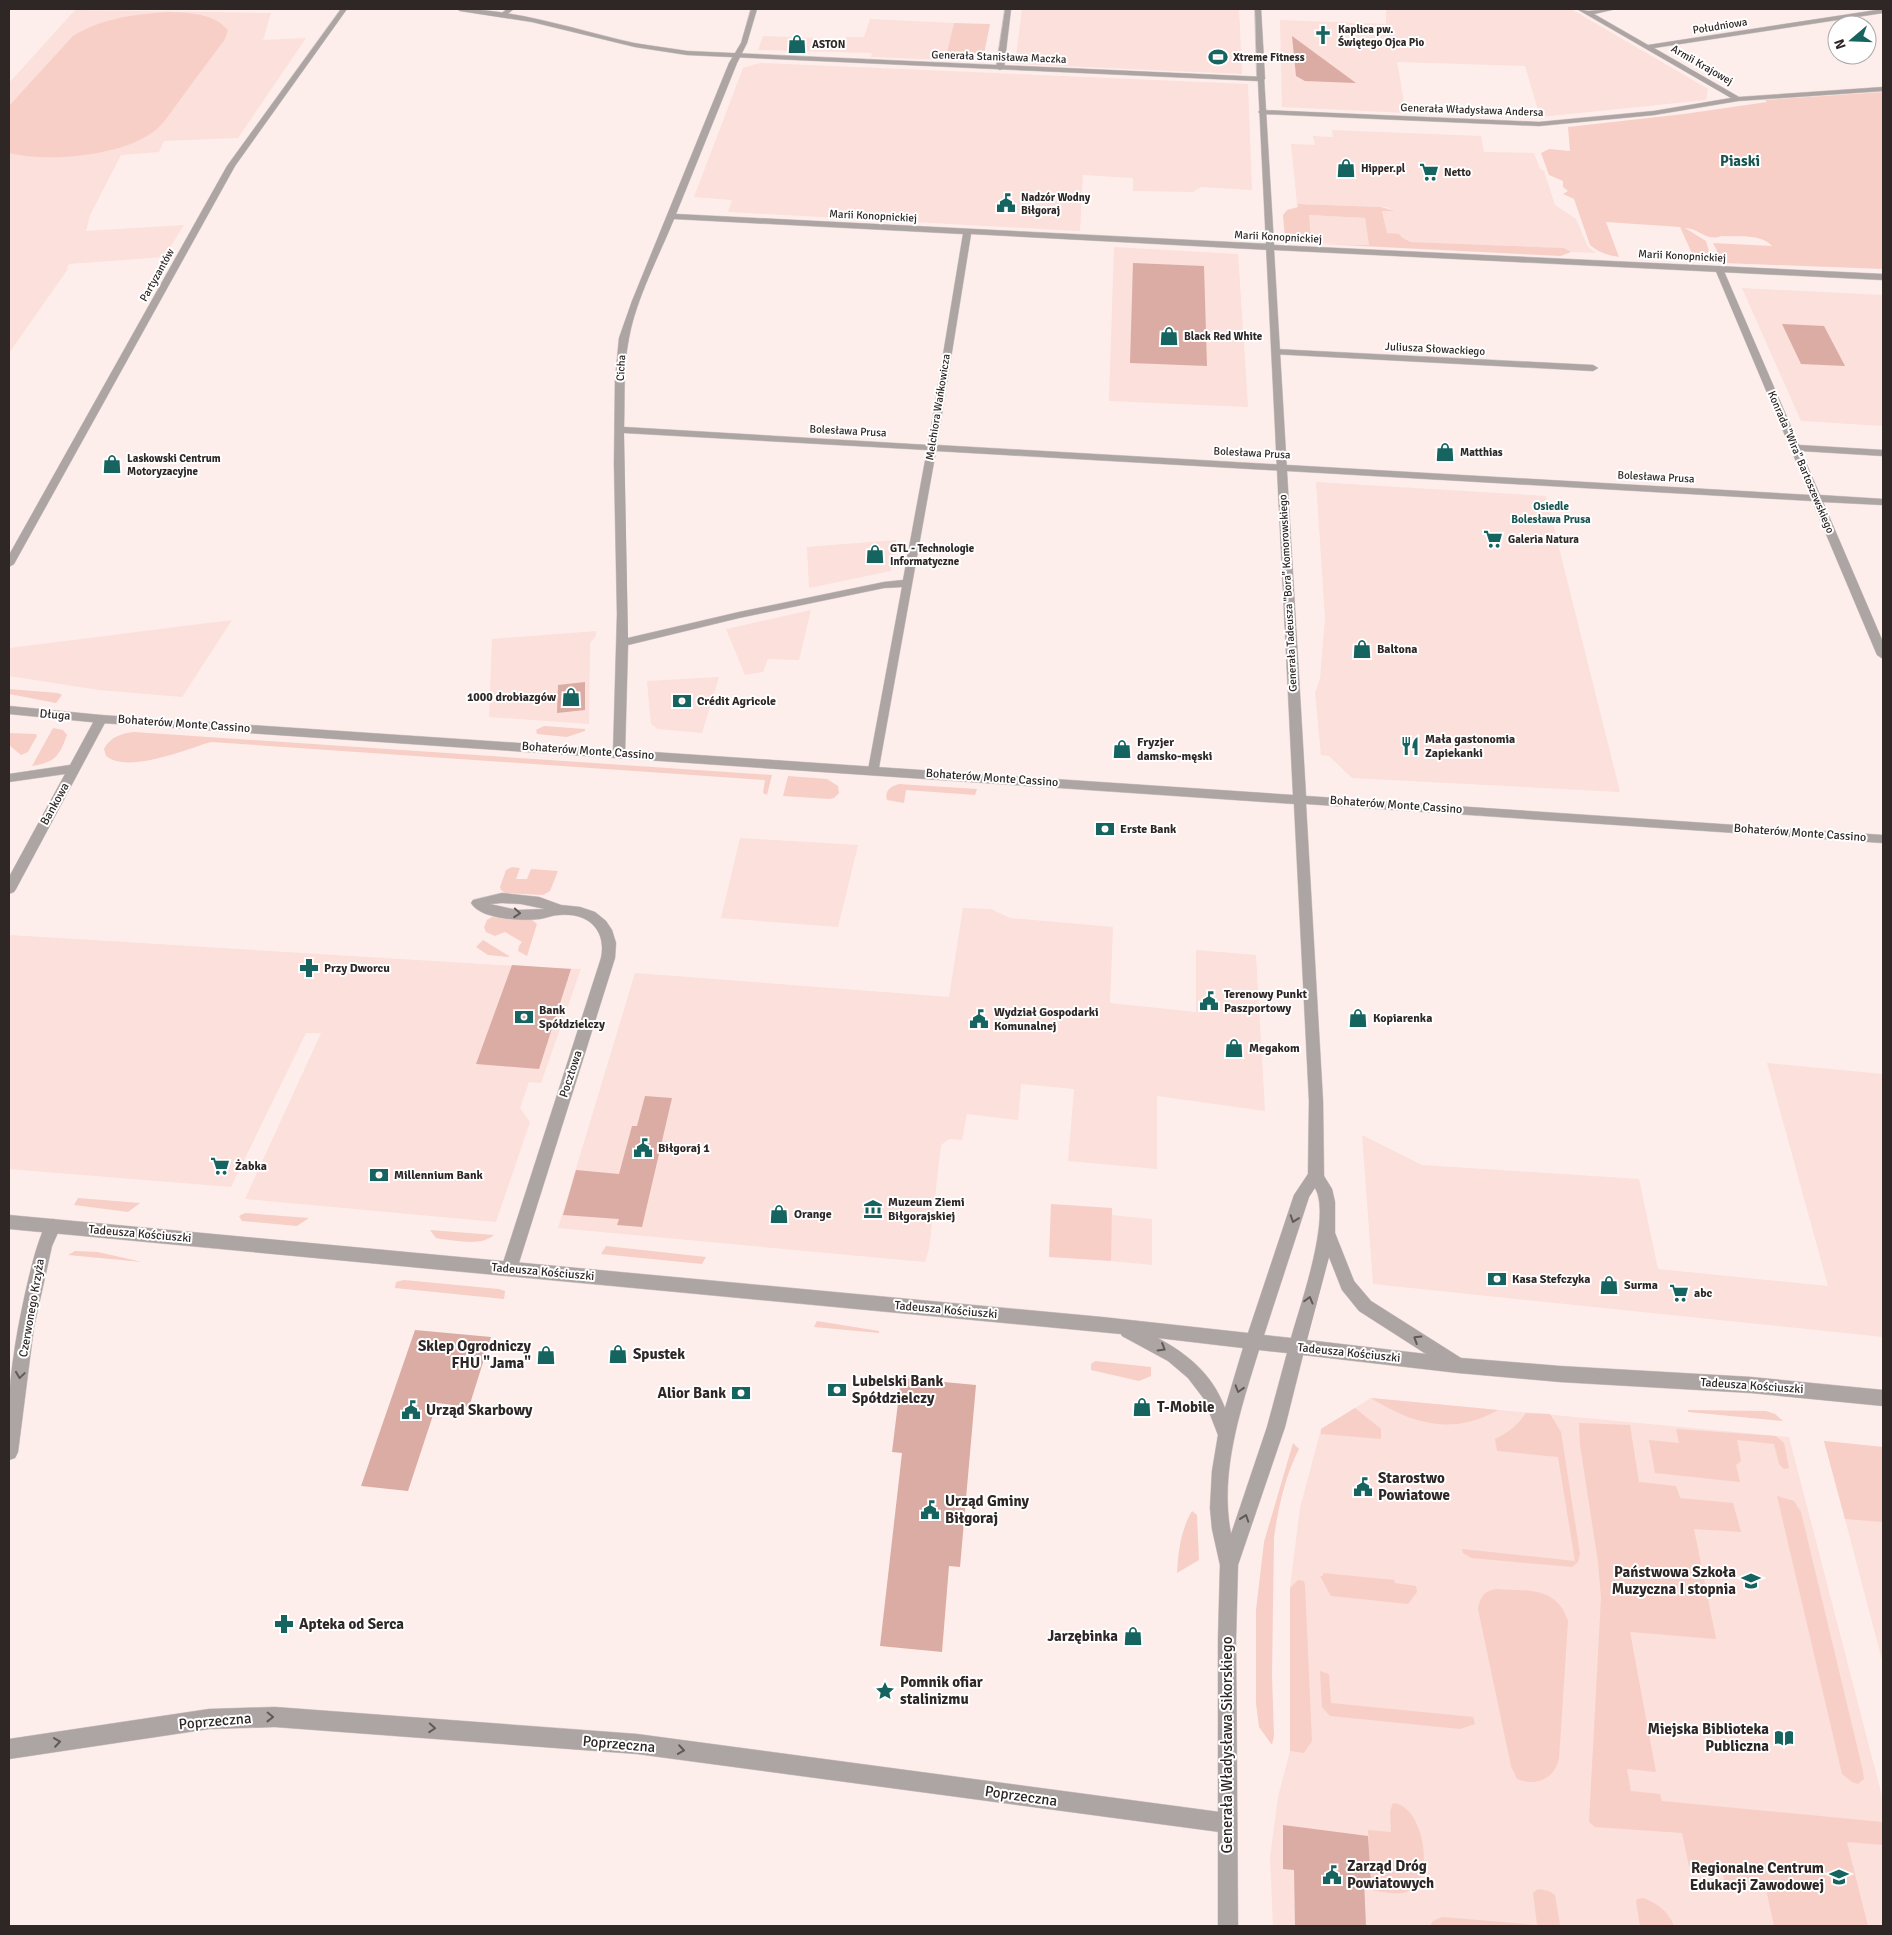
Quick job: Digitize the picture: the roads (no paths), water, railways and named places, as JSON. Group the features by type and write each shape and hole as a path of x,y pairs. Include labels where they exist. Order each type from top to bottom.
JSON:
{"street":[{"name":"Partyzantów","path":"9,564 231,166 344,9"},
{"name":"Generała Stanisława Maczka","path":"460,9 504,14 649,48 687,53 736,57 1261,79"},
{"path":"504,14 511,9"},
{"name":"Cicha","path":"619,753 622,643 619,430 624,338 636,301 736,57 744,43 754,9"},
{"path":"1000,68 1008,9"},
{"name":"Generała Tadeusza \"Bora\" Komorowskiego","path":"1258,9 1316,1101 1316,1177 1324,1188 1327,1202 1327,1233 1296,1348"},
{"name":"Armii Krajowej","path":"1580,9 1738,99 1883,89"},
{"path":"1588,14 1613,9"},
{"name":"Południowa","path":"1648,47 1883,11"},
{"name":"Generała Władysława Andersa","path":"1262,112 1539,124 1654,113 1738,99"},
{"name":"Marii Konopnickiej","path":"671,216 1883,277"},
{"name":"Melchiora Wańkowicza","path":"874,770 932,448 967,232"},
{"name":"Konrada \"Wira\" Bartoszewskiego","path":"1719,269 1883,655"},
{"name":"Juliusza Słowackiego","path":"1275,352 1593,368"},
{"name":"Bolesława Prusa","path":"619,430 1883,502"},
{"path":"1796,448 1883,453"},
{"path":"622,643 758,611 884,585 908,582"},
{"name":"Długa","path":"9,710 101,719"},
{"name":"Bohaterów Monte Cassino","path":"101,719 1883,839"},
{"name":"Bankowa","path":"9,890 101,719"},
{"path":"9,778 75,768"},
{"name":"Pocztowa","path":"509,1269 610,951 608,934 596,919 586,914 559,910 539,902 491,898 478,903 487,910 497,912 538,915 559,910"},
{"path":"1253,1342 1302,1196 1311,1181 1316,1177"},
{"name":"Tadeusza Kościuszki","path":"9,1222 1118,1326 1296,1348 1458,1365 1560,1374 1751,1385 1883,1398"},
{"name":"Czerwonego Krzyża","path":"9,1452 26,1327 44,1246 54,1226"},
{"path":"1327,1233 1348,1284 1365,1306 1458,1365"},
{"path":"1118,1326 1163,1348 1199,1377 1211,1395 1227,1436"},
{"name":"Generała Władysława Sikorskiego","path":"1228,1926 1226,1640 1229,1564 1221,1530 1219,1509 1221,1474 1230,1419 1253,1342"},
{"name":"Generała Władysława Sikorskiego","path":"1229,1564 1271,1443 1296,1348"},
{"name":"Poprzeczna","path":"9,1749 209,1719 275,1717 637,1744 1227,1823"}],"place":[{"name":"Kaplica pw. Świętego Ojca Pio","path":"1323,35"},
{"name":"ASTON","path":"797,44"},
{"name":"Xtreme Fitness","path":"1218,57"},
{"name":"Hipper.pl","path":"1346,168"},
{"name":"Netto","path":"1429,172"},
{"name":"Nadzór Wodny Biłgoraj","path":"1006,203"},
{"name":"Black Red White","path":"1169,336"},
{"name":"Matthias","path":"1445,452"},
{"name":"Laskowski Centrum Motoryzacyjne","path":"112,464"},
{"name":"Galeria Natura","path":"1493,539"},
{"name":"GTL - Technologie Informatyczne","path":"875,554"},
{"name":"Baltona","path":"1362,649"},
{"name":"1000 drobiazgów","path":"571,697"},
{"name":"Crédit Agricole","path":"682,701"},
{"name":"Mała gastonomia Zapiekanki","path":"1410,746"},
{"name":"Fryzjer damsko-męski","path":"1122,749"},
{"name":"Erste Bank","path":"1105,829"},
{"name":"Przy Dworcu","path":"309,968"},
{"name":"Terenowy Punkt Paszportowy","path":"1209,1001"},
{"name":"Bank Spółdzielczy","path":"524,1017"},
{"name":"Kopiarenka","path":"1358,1018"},
{"name":"Wydział Gospodarki Komunalnej","path":"979,1019"},
{"name":"Megakom","path":"1234,1048"},
{"name":"Biłgoraj 1","path":"643,1148"},
{"name":"Żabka","path":"220,1166"},
{"name":"Millennium Bank","path":"379,1175"},
{"name":"Muzeum Ziemi Biłgorajskiej","path":"873,1209"},
{"name":"Orange","path":"779,1214"},
{"name":"Kasa Stefczyka","path":"1497,1279"},
{"name":"Surma","path":"1609,1285"},
{"name":"abc","path":"1679,1293"},
{"name":"Spustek","path":"618,1354"},
{"name":"Sklep Ogrodniczy FHU \"Jama\"","path":"546,1355"},
{"name":"Lubelski Bank Spółdzielczy","path":"837,1390"},
{"name":"Alior Bank","path":"741,1393"},
{"name":"T-Mobile","path":"1142,1407"},
{"name":"Urząd Skarbowy","path":"411,1410"},
{"name":"Starostwo Powiatowe","path":"1363,1487"},
{"name":"Urząd Gminy Biłgoraj","path":"930,1510"},
{"name":"Państwowa Szkoła Muzyczna I stopnia","path":"1751,1581"},
{"name":"Apteka od Serca","path":"284,1624"},
{"name":"Jarzębinka","path":"1133,1636"},
{"name":"Pomnik ofiar stalinizmu","path":"885,1691"},
{"name":"Miejska Biblioteka Publiczna","path":"1784,1738"},
{"name":"Zarząd Dróg Powiatowych","path":"1332,1875"},
{"name":"Regionalne Centrum Edukacji Zawodowej","path":"1839,1877"}],"district":[{"name":"Piaski","path":"1740,161"},
{"name":"Osiedle Bolesława Prusa","path":"1551,512"}]}
